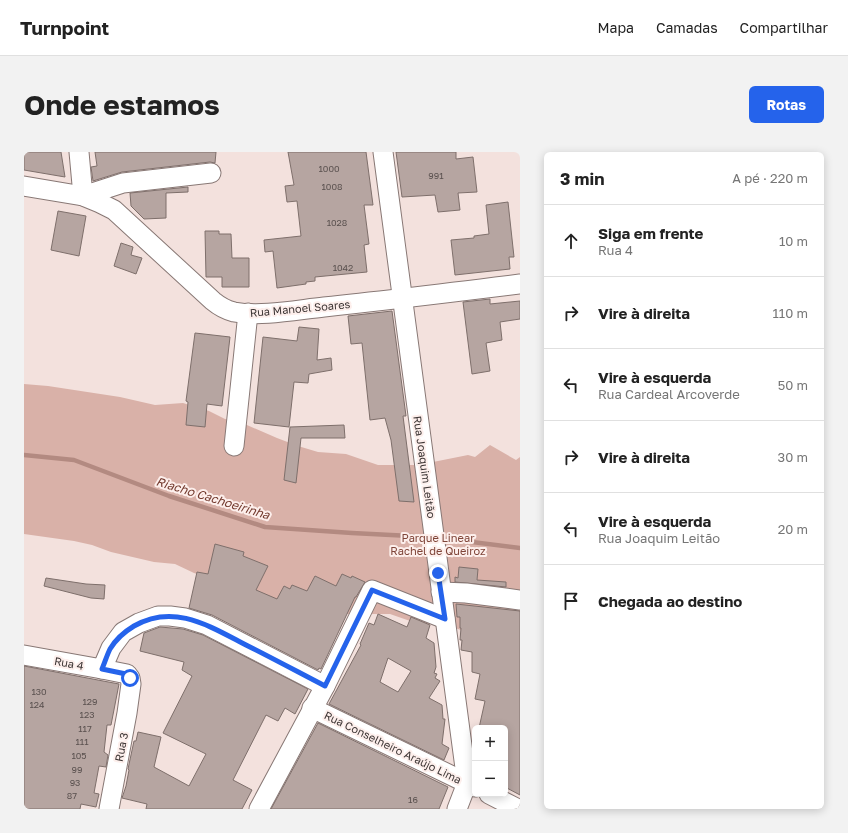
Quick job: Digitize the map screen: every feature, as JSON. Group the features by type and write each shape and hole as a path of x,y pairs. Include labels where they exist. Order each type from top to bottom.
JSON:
{"street":[{"path":"79,152 84,196 123,184 211,173"},
{"name":"Rua Joaquim Leitão","path":"383,152 438,573 471,785"},
{"name":"Rua Manoel Soares","path":"24,186 84,196 114,210 213,301 222,308 233,312 268,313 402,299 520,284"},
{"path":"234,446 248,313"},
{"path":"259,809 325,686 372,590 445,619"},
{"path":"441,592 466,593 520,600"},
{"path":"102,669 111,648 123,632 138,623 158,616 170,616 185,618 207,625 325,686"},
{"name":"Rua 4","path":"24,655 126,674 130,678 131,684"},
{"name":"Rua 3","path":"109,809 131,684"},
{"name":"Rua Conselheiro Araújo Lima","path":"312,708 471,785"},
{"path":"457,809 471,785"},
{"path":"495,797 518,809"}],"green space":[{"name":"Parque Linear Rachel de Queiroz","path":"24,384 48,386 120,397 155,405 183,403 209,411 225,419 240,422 298,446 318,452 346,454 378,465 418,465 468,455 475,457 490,445 516,460 520,457 520,642 496,642 452,627 413,622 390,614 322,613 234,587 194,573 175,564 154,562 111,552 92,545 74,541 24,534"}],"building":[{"path":"24,152 61,152 65,177 24,170"},
{"path":"95,152 216,152 215,163 210,162 122,172 93,181 91,167 97,166"},
{"path":"288,152 366,152 373,205 364,205 369,244 364,245 367,272 315,277 315,281 306,282 306,284 277,288 273,251 265,252 264,240 301,236 297,201 287,202 285,186 294,185"},
{"path":"396,152 456,152 456,159 473,157 477,192 458,193 460,210 438,212 435,195 402,197"},
{"path":"188,187 188,192 166,193 166,218 144,219 131,206 130,193"},
{"path":"508,202 514,257 509,257 510,269 455,275 451,240 474,238 474,236 489,234 486,205"},
{"path":"58,211 86,216 79,256 51,250"},
{"path":"205,231 219,231 219,234 231,234 232,258 249,258 249,287 222,287 222,277 206,277"},
{"path":"121,243 133,247 131,255 142,258 136,274 114,266"},
{"path":"490,299 490,304 520,301 520,319 500,322 502,340 486,343 490,371 472,374 463,302"},
{"path":"392,311 406,416 403,416 414,502 399,501 391,440 385,418 370,420 362,343 351,344 348,316"},
{"path":"299,327 319,329 317,360 331,358 332,370 309,374 308,383 294,382 289,427 254,423 263,337 297,341"},
{"path":"195,333 230,337 222,406 207,404 205,427 186,425 188,402 186,401"},
{"path":"344,425 345,438 301,438 296,483 284,480 290,427"},
{"path":"215,544 244,552 243,556 268,566 256,590 277,599 284,586 290,589 292,585 307,591 315,576 336,586 342,574 351,578 352,576 365,582 355,597 321,669 319,668 318,670 212,615 189,608 197,572 208,574"},
{"path":"459,567 478,569 477,580 506,582 506,587 455,582 455,577 458,578"},
{"path":"46,578 86,584 105,585 104,599 91,598 44,586"},
{"path":"456,604 520,611 520,795 508,789 508,725 480,725 485,701 475,699 480,674 472,672 472,652 461,650 462,640 460,640 460,617 457,617"},
{"path":"378,614 407,627 411,617 430,625 426,638 434,643 436,667 434,673 437,674 435,678 440,681 429,698 442,705 443,719 445,719 442,744 449,748 444,760 329,704 361,645 360,644 369,623 374,625","holes":["388,658 411,671 398,692 380,682"]},
{"path":"160,627 183,629 203,635 308,689 295,714 285,708 278,721 266,715 233,780 252,790 242,809 146,809 147,804 122,798 126,786 134,741 136,741 138,732 161,737 154,767 189,786 206,754 163,733 192,676 182,670 184,662 140,651 144,633"},
{"path":"24,666 119,684 111,725 107,725 104,752 108,755 106,767 99,766 94,793 99,794 96,807 81,804 80,809 24,809"},
{"path":"318,723 448,787 439,809 271,809"}],"waterway":[{"name":"Riacho Cachoeirinha","path":"24,455 74,460 169,496 265,527 430,537"},
{"name":"Riacho Cachoeirinha","path":"440,538 520,548"}],"route":[{"path":"130,678 126,674 102,669 111,648 123,632 138,623 158,616 170,616 185,618 207,625 325,686 372,590 445,619 438,573"}]}
